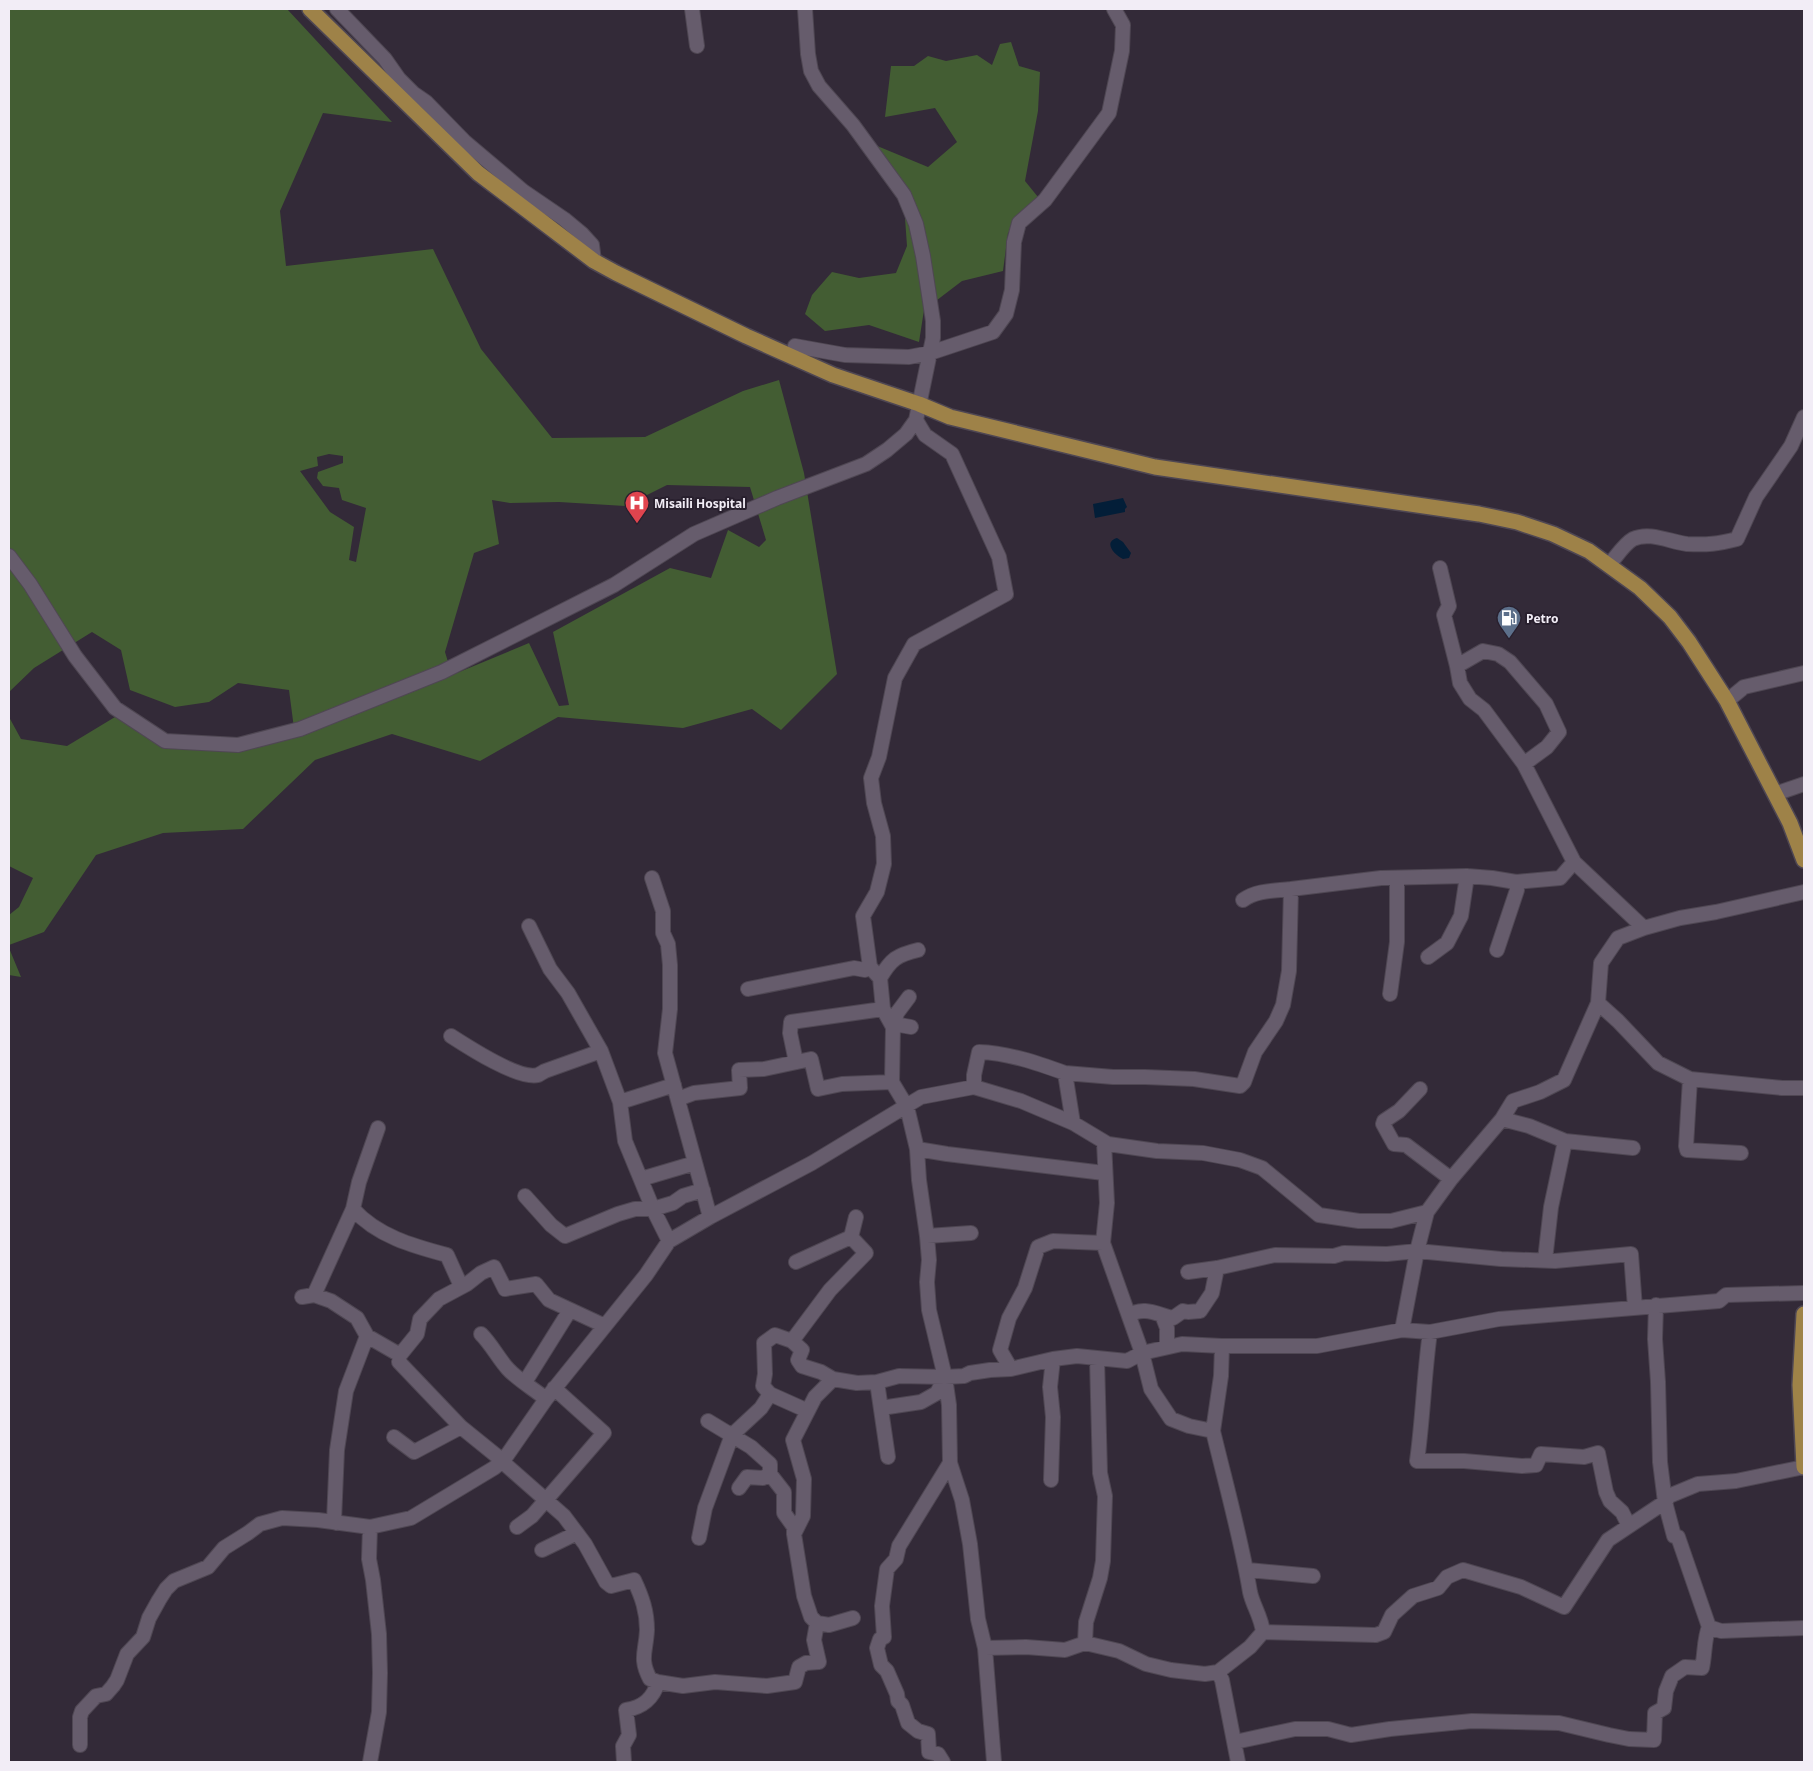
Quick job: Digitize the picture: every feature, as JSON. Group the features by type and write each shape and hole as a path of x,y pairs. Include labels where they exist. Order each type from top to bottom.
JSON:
{"main road":[{"path":"310,9 478,172 594,260 616,274 824,371 919,404 950,417 1155,467 1479,514 1517,522 1553,534 1589,551 1640,588 1670,617 1689,642 1727,701 1790,823 1804,859"},
{"path":"1804,1314 1800,1385 1804,1467"}],"street":[{"path":"337,9 385,59 399,79 413,94 426,102 464,141 523,191 564,219 582,234 592,245 594,260"},
{"path":"692,9 697,46"},
{"path":"9,556 30,584 75,656 115,708 165,741 238,745 300,730 442,672 614,585 694,534 777,498 866,464 887,450 906,434 916,420 933,338 933,321 916,224 904,195 853,125 819,86 811,71 804,9"},
{"path":"795,346 854,356 902,357 930,353 993,332 1006,314 1012,290 1014,242 1019,223 1045,200 1109,113 1122,51 1123,25 1114,9"},
{"path":"1609,565 1631,540 1641,536 1684,544 1714,545 1737,539 1756,497 1791,446 1804,417"},
{"path":"880,978 870,967 863,916 877,892 884,864 883,836 874,803 871,778 881,749 895,678 914,644 1006,594 999,557 952,454 925,434 916,420"},
{"path":"1440,568 1449,606 1444,615 1460,683 1470,699 1484,710 1524,764 1574,862 1644,928"},
{"path":"1457,666 1483,651 1498,654 1510,662 1546,704 1559,732 1548,747 1524,764"},
{"path":"1727,701 1744,687 1804,673"},
{"path":"1775,794 1804,784"},
{"path":"1243,900 1251,894 1262,892 1333,883 1397,878 1467,876 1516,882 1560,878 1574,862"},
{"path":"1428,957 1448,943 1461,916 1467,876"},
{"path":"652,878 663,911 663,934 668,944 670,965 670,1009 665,1053 710,1217"},
{"path":"1390,994 1397,942 1397,878"},
{"path":"1497,950 1517,890 1516,882"},
{"path":"974,1087 974,1075 979,1052 1031,1061 1065,1073 1113,1077 1194,1079 1240,1086 1244,1082 1255,1052 1276,1021 1283,1005 1288,971 1291,889"},
{"path":"1402,1330 1427,1212 1451,1179 1502,1119 1513,1100 1540,1092 1564,1080 1598,1003 1601,963 1618,938 1644,928 1680,918 1716,912 1804,892"},
{"path":"529,926 550,969 568,993 600,1050 620,1102 625,1141 653,1209 669,1241"},
{"path":"893,1027 883,1009 880,978 896,957 918,950"},
{"path":"748,989 854,968 866,970 870,967"},
{"path":"908,996 897,1014 893,1027 892,1082 907,1106 917,1149 929,1260 927,1282 929,1310 945,1378 949,1405 950,1463 962,1500 970,1544 978,1619 984,1648 994,1762"},
{"path":"1598,1003 1618,1020 1658,1063 1690,1079 1782,1088 1804,1088"},
{"path":"796,1062 789,1026 791,1022 883,1009"},
{"path":"893,1027 900,1025 911,1027"},
{"path":"451,1036 501,1065 528,1075 539,1075 544,1071 600,1050"},
{"path":"678,1099 694,1093 740,1088 739,1070 764,1069 811,1059 818,1089 842,1084 892,1082"},
{"path":"1065,1073 1073,1123"},
{"path":"1690,1079 1687,1150 1741,1153"},
{"path":"620,1102 674,1085"},
{"path":"80,1745 80,1717 82,1711 96,1696 106,1694 113,1686 127,1654 143,1637 154,1609 166,1589 174,1581 208,1567 224,1548 260,1524 282,1518 318,1520 370,1527 411,1518 494,1468 503,1461 550,1393 646,1275 669,1241 812,1163 921,1097 974,1087 1021,1101 1073,1123 1108,1144 1157,1151 1203,1154 1240,1160 1262,1168 1319,1215 1359,1221 1391,1221 1427,1212"},
{"path":"1420,1089 1399,1111 1384,1121 1383,1124 1394,1144 1406,1145 1451,1179"},
{"path":"1502,1119 1529,1126 1566,1141 1633,1148"},
{"path":"378,1128 359,1182 353,1209 308,1296 331,1300 357,1318 367,1336 400,1355"},
{"path":"1545,1260 1551,1207 1566,1141"},
{"path":"1104,1142 1104,1173 1107,1203 1103,1243 1142,1353 1151,1389 1171,1419 1190,1426 1213,1431"},
{"path":"917,1149 1104,1173"},
{"path":"641,1179 695,1163"},
{"path":"525,1196 551,1225 566,1236 635,1209 653,1209 703,1190"},
{"path":"353,1209 365,1222 389,1235 410,1245 447,1255 461,1286"},
{"path":"851,1237 856,1217"},
{"path":"927,1236 971,1233"},
{"path":"796,1262 851,1237"},
{"path":"792,1341 830,1290 866,1253 851,1237"},
{"path":"1011,1369 1000,1350 1009,1318 1024,1288 1038,1247 1054,1241 1103,1243"},
{"path":"1188,1272 1217,1268 1274,1255 1334,1256 1344,1253 1387,1254 1418,1251 1501,1259 1545,1260 1631,1254 1635,1308"},
{"path":"605,1326 549,1300 536,1284 505,1289 494,1267 439,1299 420,1319 417,1334 400,1355 399,1362 461,1427 503,1461 564,1516 585,1544 606,1582 611,1586 634,1580 645,1608 647,1630 643,1656 644,1667 650,1679 683,1686 715,1682 767,1686 796,1682 799,1667 806,1663 819,1662 814,1640 817,1624"},
{"path":"1129,1316 1133,1312 1144,1310 1174,1318 1183,1311 1200,1310 1212,1293 1217,1268"},
{"path":"808,1411 770,1394 763,1386 766,1374 764,1343 775,1335 792,1341 802,1350 798,1360 802,1366 821,1372 833,1379 857,1383 877,1382 899,1376 945,1378 964,1376 1077,1356 1127,1361 1142,1353 1182,1344 1317,1346 1402,1330 1430,1332 1499,1319 1719,1301 1726,1295 1804,1293"},
{"path":"1235,1742 1295,1729 1328,1729 1351,1735 1472,1721 1559,1723 1629,1739 1654,1740 1655,1713 1664,1708 1666,1691 1672,1676 1685,1667 1702,1668 1706,1648 1705,1636 1709,1627 1678,1537 1674,1536 1665,1502 1660,1462 1655,1339 1656,1305"},
{"path":"525,1382 570,1310"},
{"path":"1162,1316 1166,1328 1167,1347"},
{"path":"1430,1332 1426,1359 1423,1419 1417,1461 1522,1466 1536,1465 1541,1454 1584,1456 1598,1453 1606,1492 1610,1501 1622,1512 1629,1526"},
{"path":"481,1334 491,1344 499,1360 505,1366 525,1382 550,1393 604,1433 547,1500 532,1516 517,1527"},
{"path":"336,1523 334,1521 337,1450 346,1391 367,1336"},
{"path":"984,1648 1026,1647 1065,1650 1085,1643 1119,1651 1146,1664 1171,1670 1205,1674 1218,1672 1250,1647 1263,1632 1262,1620 1251,1594 1248,1570 1213,1431 1221,1376 1222,1346"},
{"path":"1051,1480 1053,1417 1050,1387 1053,1359"},
{"path":"1085,1643 1086,1622 1100,1578 1103,1561 1105,1496 1100,1473 1097,1359"},
{"path":"881,1408 921,1402 937,1392 945,1378"},
{"path":"794,1534 803,1516 804,1479 793,1440 815,1397 833,1379"},
{"path":"877,1382 888,1457"},
{"path":"700,1538 705,1508 732,1435 760,1408 770,1394"},
{"path":"708,1421 751,1448 770,1464 770,1474 784,1492 784,1513 794,1527 804,1596 811,1617 817,1624 829,1625 853,1618"},
{"path":"394,1437 414,1452 461,1427"},
{"path":"943,1762 938,1754 929,1752 928,1734 918,1731 908,1723 887,1671 882,1665 877,1644 884,1637 882,1606 887,1569 896,1559 899,1546 950,1463"},
{"path":"1263,1632 1376,1635 1384,1632 1392,1615 1413,1596 1438,1588 1447,1577 1463,1570 1520,1587 1564,1607 1608,1540 1665,1502 1669,1496 1698,1484 1736,1481 1804,1467"},
{"path":"739,1488 747,1477 763,1478 770,1474"},
{"path":"370,1527 369,1559 379,1634 380,1673 379,1712 370,1762"},
{"path":"542,1550 577,1533"},
{"path":"1248,1570 1313,1576"},
{"path":"1709,1627 1721,1631 1804,1628"},
{"path":"1218,1672 1222,1680 1238,1762"},
{"path":"624,1762 624,1746 629,1735 626,1710 634,1709 652,1697 658,1682"}],"green space":[{"path":"9,9 287,9 392,122 323,113 280,211 286,266 433,249 481,349 552,438 645,437 743,391 779,380 804,473 837,674 781,730 752,709 683,728 558,717 480,761 392,734 315,760 243,829 163,833 96,855 44,932 9,945 9,915 19,907 33,878 9,866 9,717 21,739 67,746 115,717 169,745 295,736 289,690 238,683 209,702 175,707 130,690 121,650 92,632 34,668 9,692","holes":["329,454 343,456 343,463 318,472 317,478 323,486 339,488 342,500 366,508 356,562 349,560 354,527 330,512 300,471 318,466 317,457","667,485 750,487 766,540 759,547 728,530 711,578 670,568 553,632 569,705 559,706 529,643 452,675 445,652 474,553 499,544 492,500 510,503 559,502 625,506"]},
{"path":"1011,42 1019,66 1040,72 1038,111 1025,181 1038,197 1008,233 1003,271 962,281 924,310 919,342 869,325 825,331 805,314 812,295 832,272 859,278 896,273 907,246 904,204 868,158 870,143 928,167 957,142 935,108 885,117 891,66 914,66 928,56 946,61 977,55 992,65 1000,44"},
{"path":"9,948 21,977 9,975"}],"water":[{"path":"1123,498 1127,507 1125,512 1095,518 1093,504"},
{"path":"1117,538 1123,542 1131,553 1129,558 1123,559 1116,555 1111,548 1111,542"}],"place":[{"name":"Misaili Hospital","path":"637,524"},
{"name":"Petro","path":"1509,639"}]}
